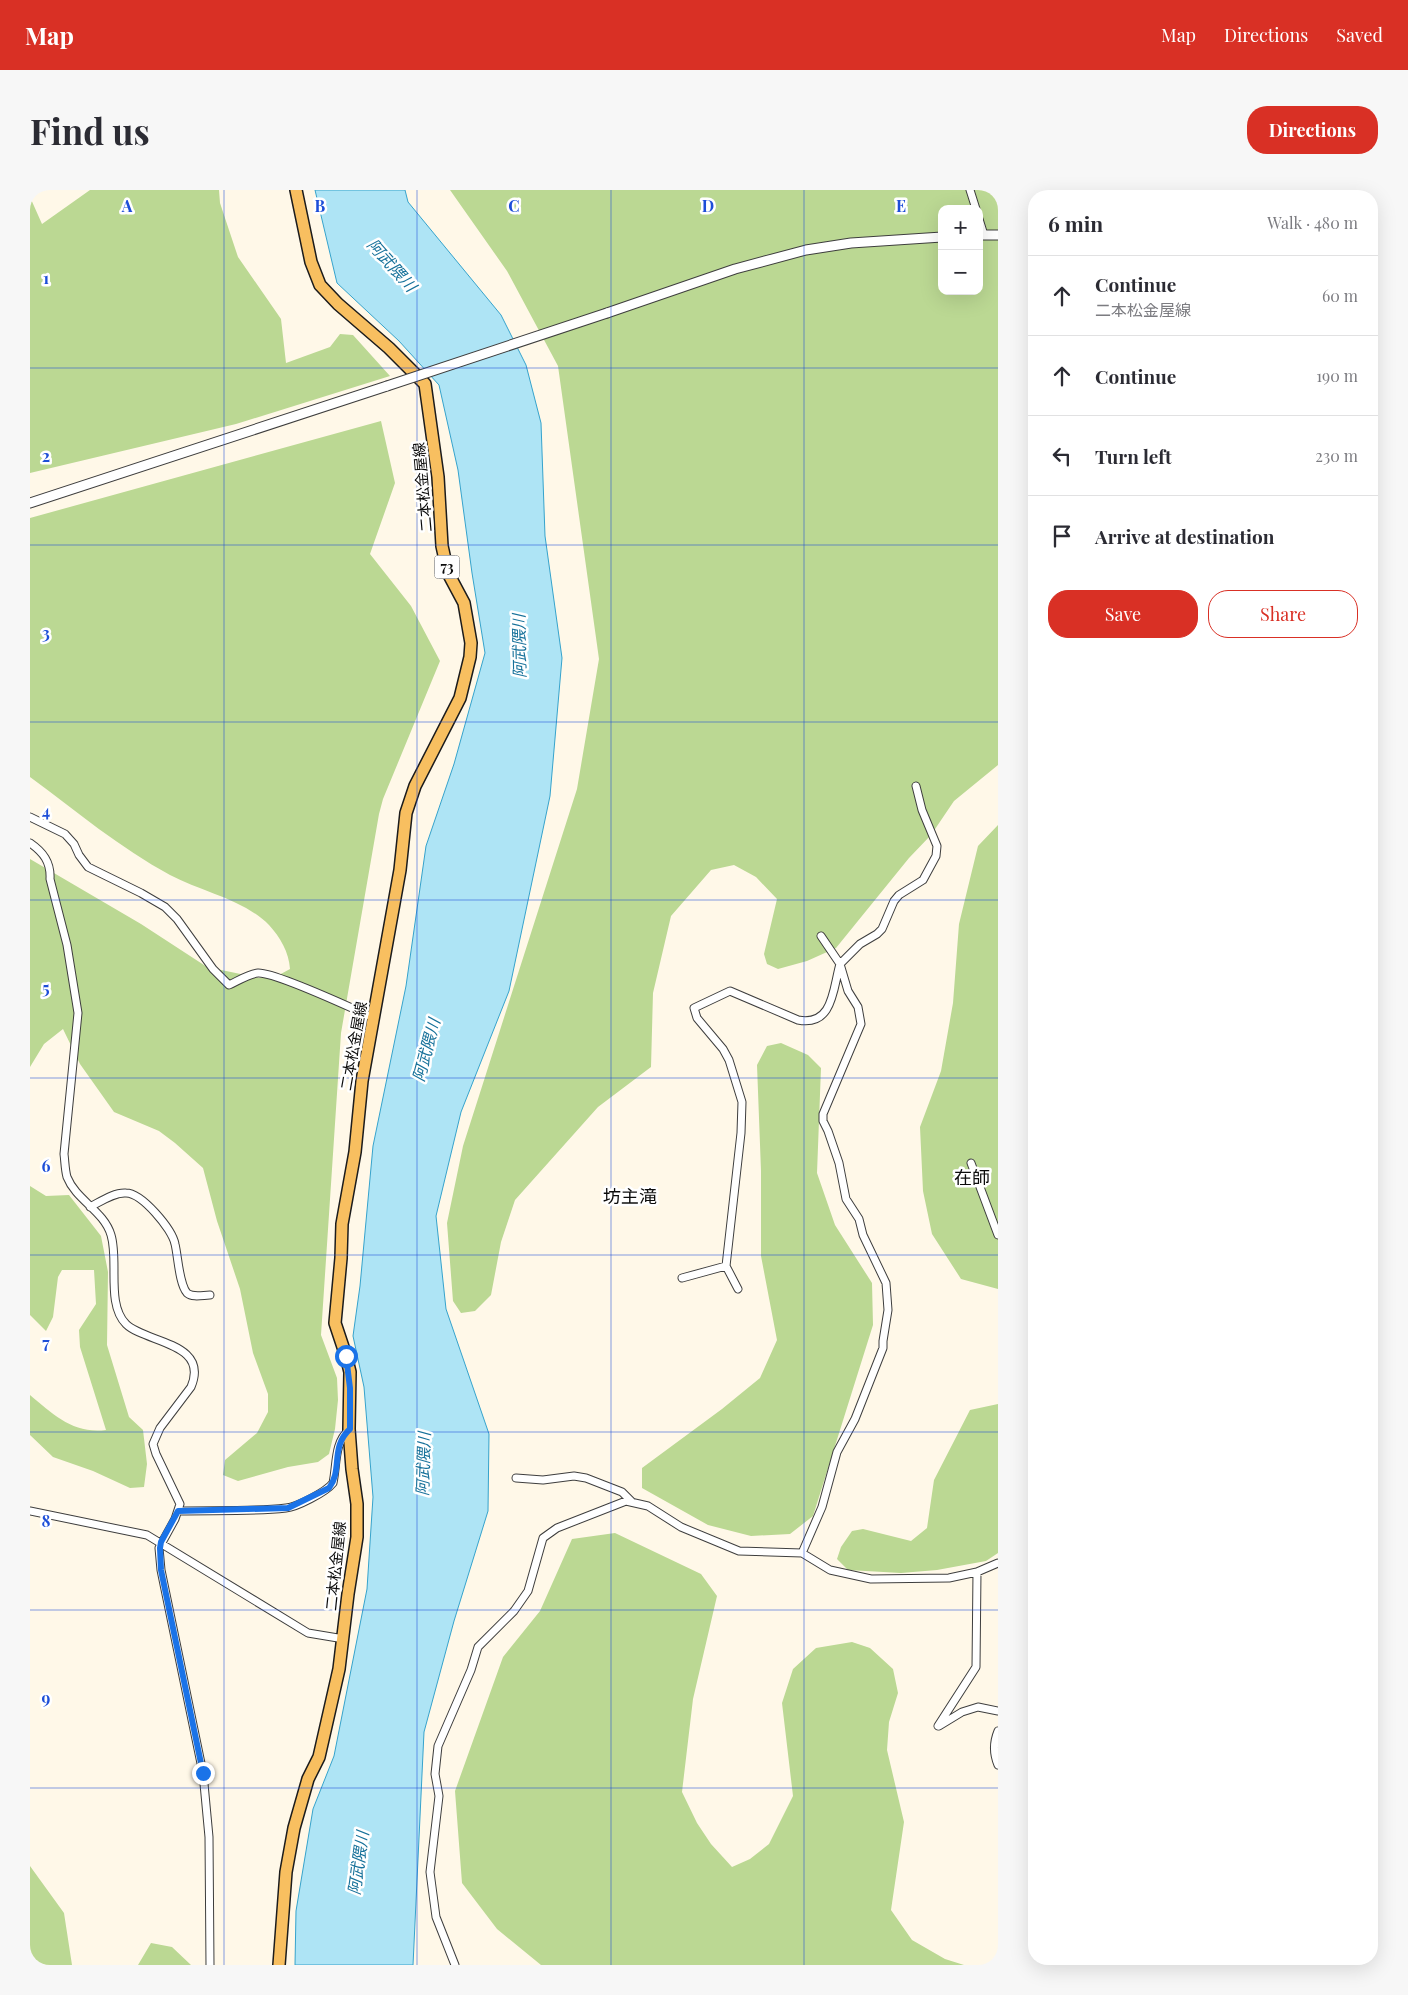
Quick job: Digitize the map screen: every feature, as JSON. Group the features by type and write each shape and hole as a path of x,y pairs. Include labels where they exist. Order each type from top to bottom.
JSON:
{"main road":[{"name":"二本松金屋線","path":"279,1965 286,1872 294,1828 308,1779 320,1758 344,1639 348,1594 357,1537 350,1429 350,1372 335,1324 342,1224 355,1152 362,1081 400,870 406,813 415,786 460,698 470,657 471,644 464,603 448,573 442,546 438,477 428,393 425,384 389,348 328,295 320,285 311,262 296,190"}],"street":[{"path":"970,190 975,205"},
{"path":"983,235 998,235"},
{"path":"30,503 735,269 806,250 851,243 938,237"},
{"path":"738,1290 726,1266 741,1133 742,1108 740,1093 729,1060 697,1018 694,1008 730,991 798,1020 808,1022 817,1018 827,1009 833,999 840,964 860,944 878,934 899,894 923,880 936,856 937,846 922,810 916,786"},
{"path":"30,817 65,834 88,867 165,907 177,919 213,969 229,985 252,974 261,973 291,983 374,1018"},
{"path":"30,843 39,850 50,868 50,879 67,945 78,1013 64,1154 68,1177 77,1193 106,1225 112,1237 115,1251 115,1302 121,1317 133,1329 176,1348 188,1357 194,1369 194,1380 191,1387 160,1428 153,1444 180,1504 161,1542 161,1570 206,1791 209,1837 210,1965"},
{"path":"802,1552 819,1515 837,1452 855,1419 883,1348 888,1310 886,1283 863,1235 860,1219 846,1199 839,1163 823,1121 826,1104 861,1024 858,1007 848,991 840,964 821,936"},
{"path":"971,1163 998,1235"},
{"path":"90,1207 116,1195 125,1193 136,1195 164,1224 174,1241 182,1284 186,1292 191,1295 210,1295"},
{"path":"682,1278 726,1266"},
{"path":"178,1511 288,1508 310,1498 329,1488 333,1483 338,1446 344,1434 350,1429"},
{"path":"516,1478 529,1480 574,1476 586,1478 622,1492 632,1502"},
{"path":"455,1965 436,1917 430,1872 439,1796 435,1774 438,1746 471,1670 478,1647 514,1611 528,1591 543,1538 557,1528 626,1501 648,1506 681,1527 739,1551 802,1552 830,1570 871,1579 949,1578 977,1572 998,1563"},
{"path":"30,1512 134,1531 161,1542 308,1633 344,1639"},
{"path":"977,1572 976,1667 938,1726 962,1712 978,1707 998,1711"},
{"path":"998,1730 994,1746 994,1755 998,1765"}],"green space":[{"path":"90,190 219,190 220,203 238,257 281,319 286,363 330,347 340,334 353,335 390,376 236,424 30,473 30,197 42,224"},
{"path":"450,190 998,190 998,765 954,801 931,835 909,858 836,948 807,961 778,969 767,964 764,954 777,899 756,877 734,865 711,870 671,916 653,993 651,1067 598,1107 515,1200 501,1242 491,1295 475,1311 461,1313 453,1301 447,1223 463,1146 577,789 599,659 558,366 507,271"},
{"path":"381,421 395,483 370,554 411,606 440,661 383,799 379,814 341,1033 321,1335 337,1378 338,1400 335,1429 329,1454 318,1462 288,1467 238,1481 223,1475 225,1460 257,1433 268,1412 268,1394 253,1353 240,1289 217,1221 203,1168 159,1131 114,1112 80,1064 63,1029 44,1044 30,1067 30,859 141,924 207,967 259,978 279,975 290,969 289,963 286,951 277,935 259,916 235,902 170,875 98,829 30,777 30,518"},
{"path":"998,825 998,1289 961,1279 932,1234 923,1191 920,1127 941,1071 953,1003 959,924 978,846"},
{"path":"781,1043 808,1055 821,1068 817,1173 835,1225 872,1283 873,1325 813,1516 790,1534 751,1536 708,1525 642,1488 642,1468 722,1409 760,1378 777,1340 761,1256 761,1171 757,1065 767,1046"},
{"path":"30,1186 46,1196 69,1195 101,1236 108,1272 107,1345 129,1417 143,1430 147,1464 144,1487 130,1488 93,1471 53,1457 30,1435 30,1395 65,1422 84,1429 106,1430 80,1347 79,1330 96,1304 94,1270 62,1270 58,1277 53,1317 46,1331 30,1315"},
{"path":"998,1404 998,1553 986,1561 937,1570 901,1573 848,1570 837,1559 841,1547 852,1531 863,1529 911,1541 927,1528 934,1480 970,1410"},
{"path":"615,1533 701,1574 717,1596 693,1699 682,1792 697,1823 711,1844 732,1867 750,1859 769,1844 793,1796 782,1703 793,1669 816,1648 852,1642 870,1648 893,1669 898,1693 889,1722 887,1750 904,1822 891,1910 912,1940 945,1959 964,1965 541,1965 497,1929 462,1883 455,1791 503,1657 540,1611 572,1539"},
{"path":"30,1866 64,1913 72,1965 30,1965"},
{"path":"151,1943 172,1947 191,1965 138,1965"}],"water":[{"name":"阿武隈川","path":"315,190 405,190 408,202 501,315 526,365 541,423 545,536 562,658 550,796 509,991 461,1112 436,1216 446,1309 489,1434 488,1511 454,1621 424,1732 413,1965 295,1965 296,1911 313,1809 334,1756 367,1589 373,1497 364,1387 353,1336 360,1286 373,1146 406,986 426,846 454,764 485,653 458,470 439,385 399,341 337,283"}],"district":[{"name":"在師","path":"972,1178"},
{"name":"坊主滝","path":"630,1197"}],"route":[{"path":"203,1773 161,1570 161,1542 178,1511 288,1508 329,1488 333,1483 336,1455 340,1440 350,1429 350,1372 346,1356"}]}
